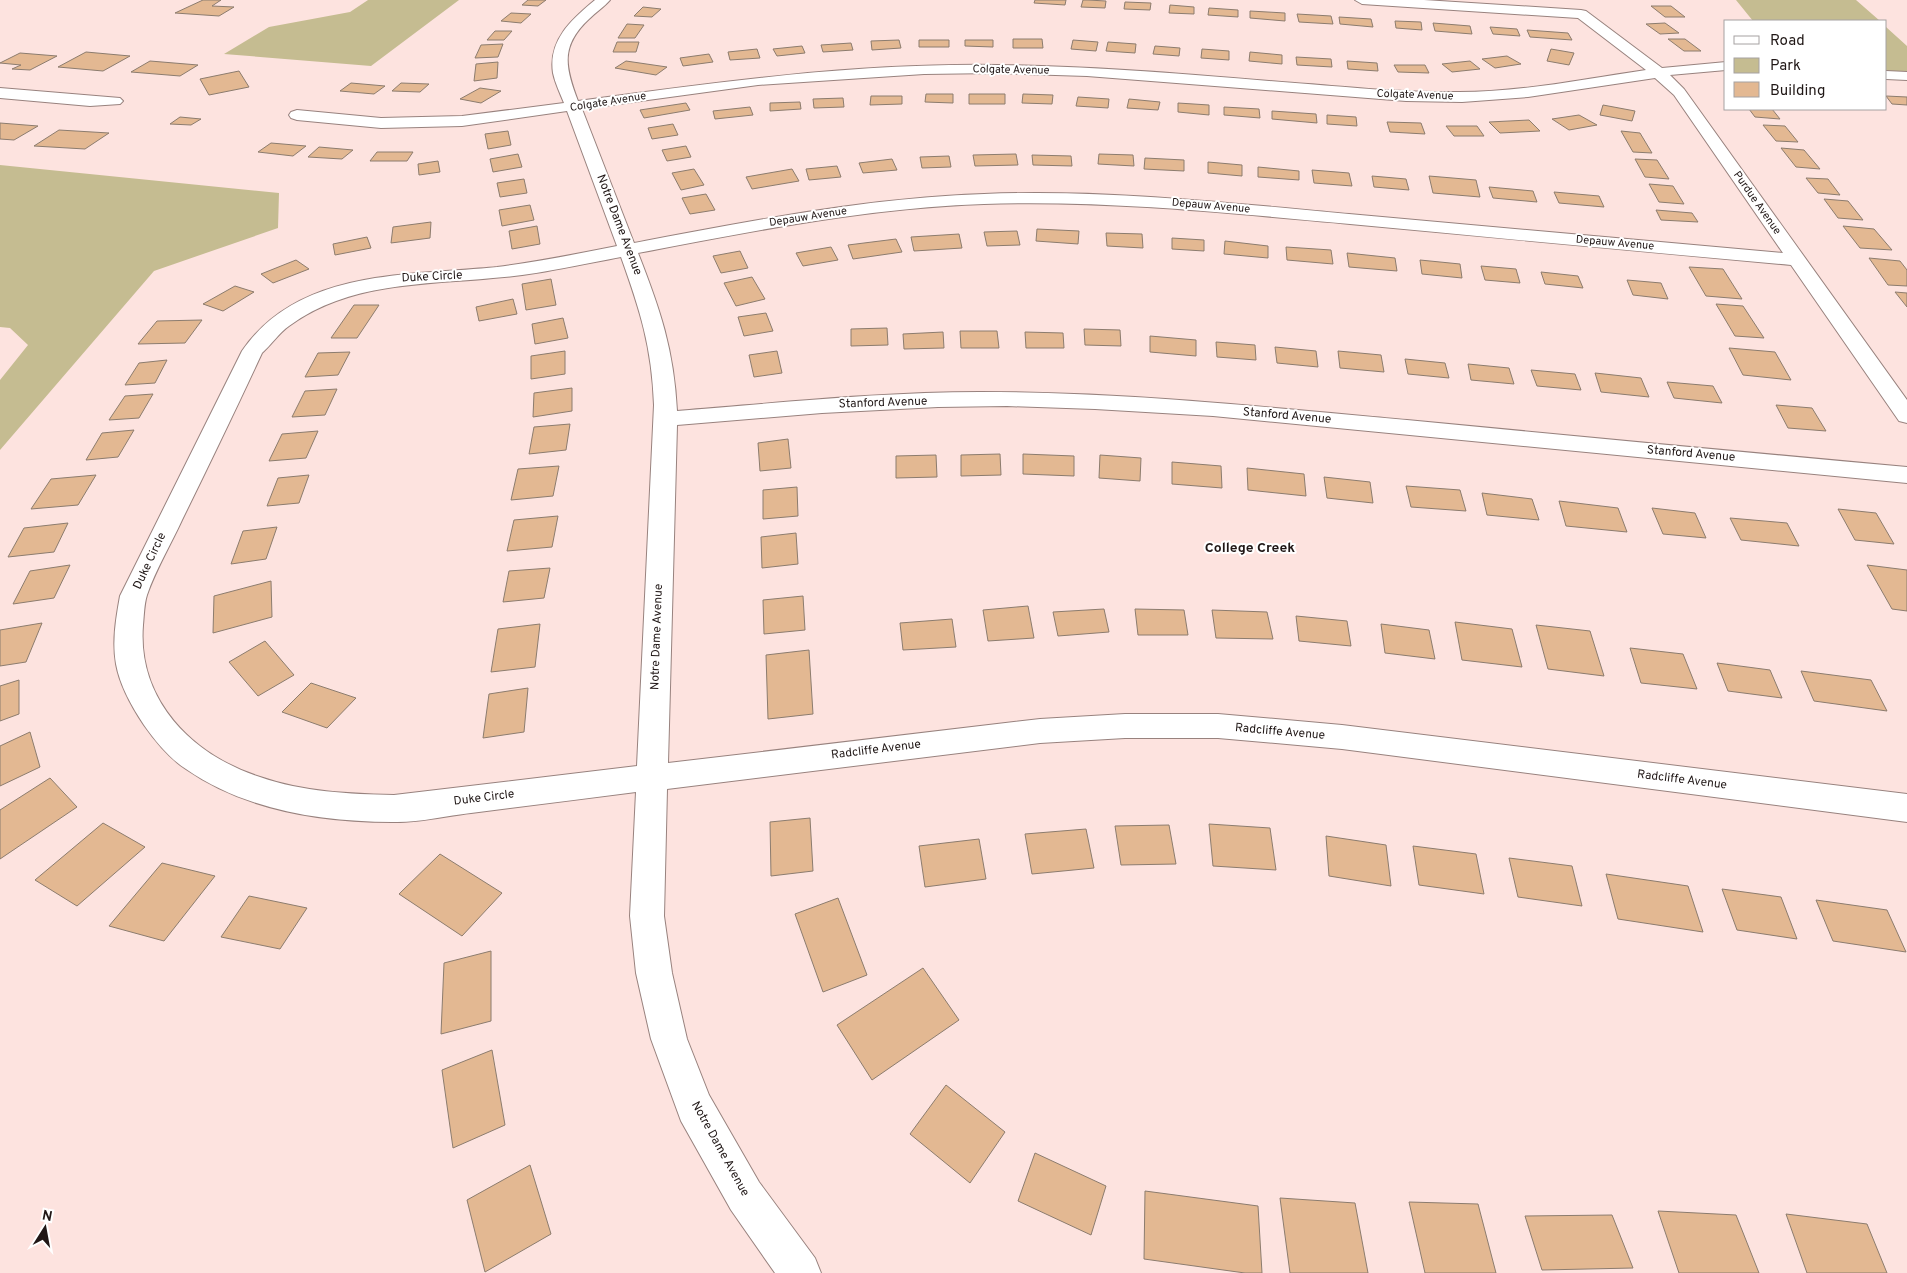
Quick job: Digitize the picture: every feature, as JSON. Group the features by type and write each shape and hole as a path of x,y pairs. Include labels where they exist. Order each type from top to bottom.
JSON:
{"street":[{"name":"Notre Dame Avenue","path":"603,0 575,24 567,35 560,49 559,63 561,75 650,309 659,338 666,388 647,916 654,973 669,1039 700,1115 745,1196 800,1273"},
{"name":"Purdue Avenue","path":"1362,0 1581,14 1658,72 1679,92 1907,416"},
{"name":"Colgate Avenue","path":"297,115 381,123 436,123 491,118 758,81 833,74 924,70 1088,72 1432,97 1489,96 1528,92 1658,72 1724,66"},
{"path":"1887,75 1907,76"},
{"path":"0,93 90,101 115,101"},
{"name":"Depauw Avenue","path":"628,249 796,218 870,208 956,200 1064,198 1175,203 1797,260"},
{"name":"Duke Circle","path":"628,249 530,268 483,274 396,279 371,283 342,290 318,300 280,322 264,336 253,351 140,580 132,605 128,632 129,658 136,687 156,723 167,737 205,767 229,779 261,791 326,806 394,809 651,778"},
{"name":"Stanford Avenue","path":"666,420 871,402 978,399 1109,402 1222,410 1907,475"},
{"name":"Radcliffe Avenue","path":"651,778 1040,731 1125,726 1218,726 1342,737 1907,808"}],"green space":[{"path":"368,0 459,0 371,66 224,54 269,27 350,12"},
{"path":"1736,0 1856,0 1879,20 1752,20"},
{"path":"1887,28 1907,46 1907,76 1887,75"},
{"path":"0,165 279,193 278,228 154,271 0,450 0,380 28,345 10,328 0,327"}],"building":[{"path":"203,0 221,0 212,6 234,7 219,16 175,13"},
{"path":"528,0 546,0 538,6 522,5"},
{"path":"1035,0 1066,0 1065,5 1034,3"},
{"path":"1083,0 1106,1 1105,8 1081,7"},
{"path":"1125,2 1151,3 1150,10 1124,9"},
{"path":"1170,5 1194,7 1194,14 1169,13"},
{"path":"1651,6 1671,6 1685,17 1665,17"},
{"path":"643,7 661,9 652,17 634,16"},
{"path":"1209,8 1238,10 1238,17 1208,15"},
{"path":"1250,11 1285,13 1285,21 1250,18"},
{"path":"511,13 531,14 521,23 501,21"},
{"path":"1297,14 1331,16 1333,24 1299,22"},
{"path":"1339,17 1371,19 1373,27 1340,24"},
{"path":"1395,21 1421,22 1422,30 1396,28"},
{"path":"1433,23 1470,26 1472,34 1435,31"},
{"path":"1665,23 1679,33 1660,34 1646,24"},
{"path":"627,24 644,25 635,38 618,38"},
{"path":"1490,27 1517,29 1520,36 1493,34"},
{"path":"1527,30 1568,33 1572,40 1530,37"},
{"path":"495,31 512,31 504,40 487,40"},
{"path":"1013,39 1042,39 1043,48 1013,48"},
{"path":"1668,39 1685,39 1701,51 1684,51"},
{"path":"899,40 901,48 872,50 871,41"},
{"path":"919,40 949,40 949,47 919,47"},
{"path":"965,40 993,40 993,47 965,46"},
{"path":"1073,40 1098,42 1096,51 1071,49"},
{"path":"617,42 639,42 636,52 613,52"},
{"path":"1108,42 1136,44 1135,53 1106,51"},
{"path":"851,43 853,50 823,52 821,45"},
{"path":"503,44 498,57 475,58 481,45"},
{"path":"802,46 805,53 777,56 773,49"},
{"path":"1155,46 1180,48 1179,56 1153,54"},
{"path":"757,49 760,58 730,60 728,52"},
{"path":"1202,49 1229,51 1229,60 1201,58"},
{"path":"1551,49 1574,53 1569,65 1547,61"},
{"path":"86,52 130,56 103,71 58,67"},
{"path":"1250,52 1282,55 1282,64 1249,61"},
{"path":"20,53 57,56 30,70 12,69 21,65 0,63"},
{"path":"709,54 713,62 683,66 680,58"},
{"path":"1507,56 1521,64 1495,68 1482,59"},
{"path":"1296,57 1331,59 1332,67 1297,65"},
{"path":"150,61 198,65 180,76 131,72"},
{"path":"626,61 667,67 656,75 615,68"},
{"path":"1347,61 1377,63 1378,71 1348,69"},
{"path":"1470,61 1480,69 1452,72 1442,64"},
{"path":"498,62 497,78 474,81 476,64"},
{"path":"1394,65 1425,65 1429,73 1398,72"},
{"path":"239,71 249,87 209,95 200,79"},
{"path":"351,83 385,86 374,94 340,91"},
{"path":"401,83 429,84 420,92 392,91"},
{"path":"480,88 501,91 481,103 460,99"},
{"path":"926,94 953,94 953,103 925,102"},
{"path":"969,94 1005,94 1005,104 969,104"},
{"path":"1023,94 1053,95 1052,104 1022,103"},
{"path":"871,96 902,96 902,104 870,105"},
{"path":"1887,96 1907,97 1907,105 1892,104"},
{"path":"1078,97 1109,99 1108,108 1076,106"},
{"path":"843,98 844,107 814,108 813,99"},
{"path":"1129,99 1160,102 1158,110 1127,108"},
{"path":"800,102 801,109 770,111 770,103"},
{"path":"686,103 690,110 644,118 640,110"},
{"path":"1178,103 1209,105 1209,115 1178,112"},
{"path":"1603,105 1635,111 1632,121 1600,115"},
{"path":"750,107 753,115 715,119 713,111"},
{"path":"1224,107 1259,109 1260,118 1224,115"},
{"path":"1750,110 1773,110 1780,119 1755,117"},
{"path":"1272,111 1316,114 1317,123 1272,119"},
{"path":"1327,115 1356,117 1357,126 1327,124"},
{"path":"1579,115 1597,125 1569,130 1552,119"},
{"path":"180,117 201,119 191,125 170,124"},
{"path":"1529,120 1540,131 1500,133 1489,122"},
{"path":"1387,122 1421,123 1425,134 1390,132"},
{"path":"0,123 38,126 14,140 0,139"},
{"path":"673,124 678,135 652,139 648,128"},
{"path":"1763,125 1785,126 1798,142 1776,141"},
{"path":"1446,126 1477,126 1484,136 1454,136"},
{"path":"59,130 109,133 85,149 34,146"},
{"path":"508,131 511,145 488,149 485,134"},
{"path":"1621,131 1640,133 1652,153 1633,152"},
{"path":"271,143 306,146 293,156 258,152"},
{"path":"686,146 691,157 667,161 662,150"},
{"path":"319,147 353,150 342,159 308,157"},
{"path":"1781,148 1804,150 1820,169 1796,167"},
{"path":"377,152 413,152 407,161 370,161"},
{"path":"518,154 522,167 493,172 490,159"},
{"path":"1016,154 1018,165 975,166 973,155"},
{"path":"1099,154 1133,155 1134,166 1098,164"},
{"path":"1032,155 1071,156 1072,166 1033,165"},
{"path":"949,156 951,167 922,168 920,157"},
{"path":"1145,158 1184,160 1184,171 1144,169"},
{"path":"892,159 897,170 863,173 859,163"},
{"path":"1635,159 1657,160 1669,179 1645,177"},
{"path":"438,161 440,172 419,175 418,164"},
{"path":"1208,162 1242,165 1242,176 1208,173"},
{"path":"837,166 841,177 809,180 806,169"},
{"path":"1258,167 1299,171 1299,180 1258,177"},
{"path":"694,169 704,185 681,190 672,173"},
{"path":"792,169 799,181 752,189 746,177"},
{"path":"1312,170 1349,173 1352,186 1314,183"},
{"path":"1372,176 1406,179 1409,190 1374,187"},
{"path":"1429,176 1476,180 1480,197 1433,193"},
{"path":"1806,178 1828,179 1840,195 1818,193"},
{"path":"524,179 527,193 500,197 497,183"},
{"path":"1649,184 1673,186 1684,204 1659,202"},
{"path":"1489,187 1533,191 1537,202 1493,198"},
{"path":"1554,192 1599,196 1604,207 1559,203"},
{"path":"706,194 715,210 690,214 682,198"},
{"path":"1824,199 1848,201 1863,220 1838,218"},
{"path":"530,205 534,220 502,226 499,210"},
{"path":"1656,210 1692,213 1698,222 1661,220"},
{"path":"431,222 430,238 391,243 393,227"},
{"path":"537,226 540,244 512,249 509,231"},
{"path":"1843,226 1874,229 1892,250 1860,248"},
{"path":"1037,229 1079,231 1078,244 1036,241"},
{"path":"1017,231 1020,245 987,246 984,232"},
{"path":"1106,233 1142,234 1143,248 1107,246"},
{"path":"959,234 962,248 914,251 911,237"},
{"path":"367,237 371,248 335,255 333,244"},
{"path":"1172,238 1204,240 1204,251 1172,249"},
{"path":"896,239 902,252 853,259 848,245"},
{"path":"1225,241 1268,246 1268,258 1224,254"},
{"path":"831,247 838,260 803,266 796,253"},
{"path":"1286,247 1331,250 1333,264 1287,260"},
{"path":"740,251 748,268 721,273 713,256"},
{"path":"1347,253 1395,258 1397,271 1349,267"},
{"path":"1869,258 1900,261 1907,270 1907,286 1888,285"},
{"path":"296,260 309,269 273,283 261,274"},
{"path":"1420,260 1460,264 1462,278 1422,274"},
{"path":"1481,266 1516,269 1520,283 1485,280"},
{"path":"1689,267 1723,269 1742,299 1706,296"},
{"path":"1541,272 1578,276 1583,288 1545,284"},
{"path":"752,277 765,299 736,306 724,283"},
{"path":"551,279 556,305 526,310 522,284"},
{"path":"1627,280 1661,283 1668,299 1633,295"},
{"path":"235,286 254,292 223,311 203,304"},
{"path":"1895,292 1907,293 1907,307"},
{"path":"513,299 517,314 479,321 476,307"},
{"path":"1716,304 1743,306 1764,338 1735,336"},
{"path":"354,305 379,305 357,338 331,338"},
{"path":"766,313 773,331 744,336 738,317"},
{"path":"563,318 568,338 535,344 532,324"},
{"path":"202,320 185,343 138,344 157,321"},
{"path":"887,328 888,345 851,346 851,329"},
{"path":"1084,329 1120,330 1121,346 1085,345"},
{"path":"960,331 997,331 999,348 961,348"},
{"path":"943,332 944,348 904,349 903,334"},
{"path":"1025,332 1063,333 1064,348 1026,348"},
{"path":"1150,336 1196,340 1196,356 1150,352"},
{"path":"1216,342 1255,345 1256,360 1217,357"},
{"path":"1275,347 1316,351 1318,367 1277,363"},
{"path":"1729,348 1775,352 1791,380 1743,375"},
{"path":"565,351 565,374 531,379 531,356"},
{"path":"777,351 782,373 754,377 749,355"},
{"path":"1338,351 1381,355 1384,372 1340,368"},
{"path":"350,352 338,375 305,377 318,353"},
{"path":"1405,359 1445,363 1449,378 1408,374"},
{"path":"167,360 155,383 125,385 139,363"},
{"path":"1468,364 1509,368 1514,384 1471,380"},
{"path":"1531,370 1575,374 1581,390 1537,386"},
{"path":"1595,373 1641,378 1649,397 1601,392"},
{"path":"1667,382 1713,386 1722,403 1674,398"},
{"path":"572,388 572,411 533,417 534,393"},
{"path":"337,389 325,415 292,417 305,391"},
{"path":"153,394 139,418 109,420 125,396"},
{"path":"1776,405 1812,408 1826,431 1788,428"},
{"path":"570,424 566,450 529,454 534,427"},
{"path":"134,430 118,457 86,460 102,433"},
{"path":"318,431 306,458 269,461 282,434"},
{"path":"788,439 791,468 760,471 758,443"},
{"path":"1000,454 1001,475 961,476 961,455"},
{"path":"1023,454 1074,456 1074,476 1023,474"},
{"path":"936,455 937,477 896,478 896,456"},
{"path":"1100,455 1141,458 1140,481 1099,478"},
{"path":"1172,462 1221,466 1222,488 1172,484"},
{"path":"559,466 553,496 511,500 518,469"},
{"path":"1247,468 1304,474 1306,496 1248,490"},
{"path":"96,475 78,505 31,509 51,479"},
{"path":"309,475 299,503 267,506 278,478"},
{"path":"1324,477 1370,482 1373,503 1327,498"},
{"path":"1406,486 1460,490 1466,511 1411,507"},
{"path":"797,487 798,516 763,519 763,490"},
{"path":"1482,493 1532,499 1539,520 1487,515"},
{"path":"1559,501 1618,508 1627,532 1566,526"},
{"path":"1652,508 1695,513 1706,538 1663,534"},
{"path":"1838,509 1876,513 1894,544 1855,540"},
{"path":"558,516 552,547 507,551 514,520"},
{"path":"1730,518 1787,523 1799,546 1741,540"},
{"path":"68,523 54,552 8,557 24,528"},
{"path":"277,527 266,559 231,564 243,531"},
{"path":"796,533 798,564 762,568 761,537"},
{"path":"70,565 54,598 13,604 30,571"},
{"path":"1867,565 1907,570 1907,611 1892,609"},
{"path":"550,568 544,598 503,602 509,571"},
{"path":"271,581 272,617 213,633 214,596"},
{"path":"803,596 805,630 764,634 763,600"},
{"path":"1028,606 1034,638 988,641 983,610"},
{"path":"1104,609 1109,632 1058,636 1053,612"},
{"path":"1135,609 1184,610 1188,635 1138,635"},
{"path":"1212,610 1267,612 1273,639 1216,638"},
{"path":"1296,616 1347,621 1351,646 1299,641"},
{"path":"952,619 956,647 903,650 900,623"},
{"path":"1455,622 1512,629 1522,667 1462,660"},
{"path":"42,623 26,662 0,666 0,630"},
{"path":"540,624 535,667 491,672 498,629"},
{"path":"1381,624 1429,630 1435,659 1385,653"},
{"path":"1536,625 1590,631 1604,676 1548,669"},
{"path":"265,641 294,675 258,696 229,662"},
{"path":"1630,648 1683,654 1697,689 1641,683"},
{"path":"809,650 813,714 768,719 766,655"},
{"path":"1717,663 1770,670 1782,698 1728,691"},
{"path":"1801,671 1871,680 1887,711 1814,701"},
{"path":"19,680 19,714 0,721 0,686"},
{"path":"311,683 356,698 327,728 282,712"},
{"path":"528,688 524,732 483,738 489,694"},
{"path":"30,732 40,767 0,786 0,746"},
{"path":"50,778 77,807 0,859 0,810"},
{"path":"810,818 813,871 771,876 770,822"},
{"path":"103,823 145,847 77,906 35,880"},
{"path":"1209,824 1270,828 1276,870 1213,866"},
{"path":"1169,825 1176,864 1121,865 1115,826"},
{"path":"1086,829 1094,868 1032,874 1025,834"},
{"path":"1326,836 1386,845 1391,886 1329,876"},
{"path":"979,839 986,879 925,887 919,846"},
{"path":"1413,846 1476,854 1484,894 1419,885"},
{"path":"440,854 502,893 462,936 399,894"},
{"path":"1509,858 1572,866 1582,906 1518,897"},
{"path":"162,863 215,876 164,941 109,926"},
{"path":"1606,874 1688,886 1703,932 1618,919"},
{"path":"1722,889 1781,897 1797,939 1737,930"},
{"path":"249,896 307,908 280,949 221,937"},
{"path":"838,898 867,975 823,992 795,914"},
{"path":"1816,900 1887,910 1906,952 1833,941"},
{"path":"491,951 491,1021 441,1034 444,963"},
{"path":"923,968 959,1020 872,1080 837,1025"},
{"path":"492,1050 505,1125 453,1148 442,1070"},
{"path":"946,1085 1005,1132 970,1183 910,1134"},
{"path":"1035,1153 1106,1186 1091,1235 1018,1201"},
{"path":"530,1165 551,1234 485,1272 467,1200"},
{"path":"1145,1191 1258,1206 1262,1273 1245,1273 1144,1259"},
{"path":"1280,1198 1355,1203 1368,1273 1290,1273"},
{"path":"1409,1202 1478,1204 1496,1273 1425,1273"},
{"path":"1658,1211 1736,1215 1759,1273 1679,1273"},
{"path":"1786,1214 1867,1224 1887,1273 1807,1273"},
{"path":"1612,1215 1633,1268 1542,1270 1525,1216"}],"district":[{"name":"College Creek","path":"1250,548"}]}
